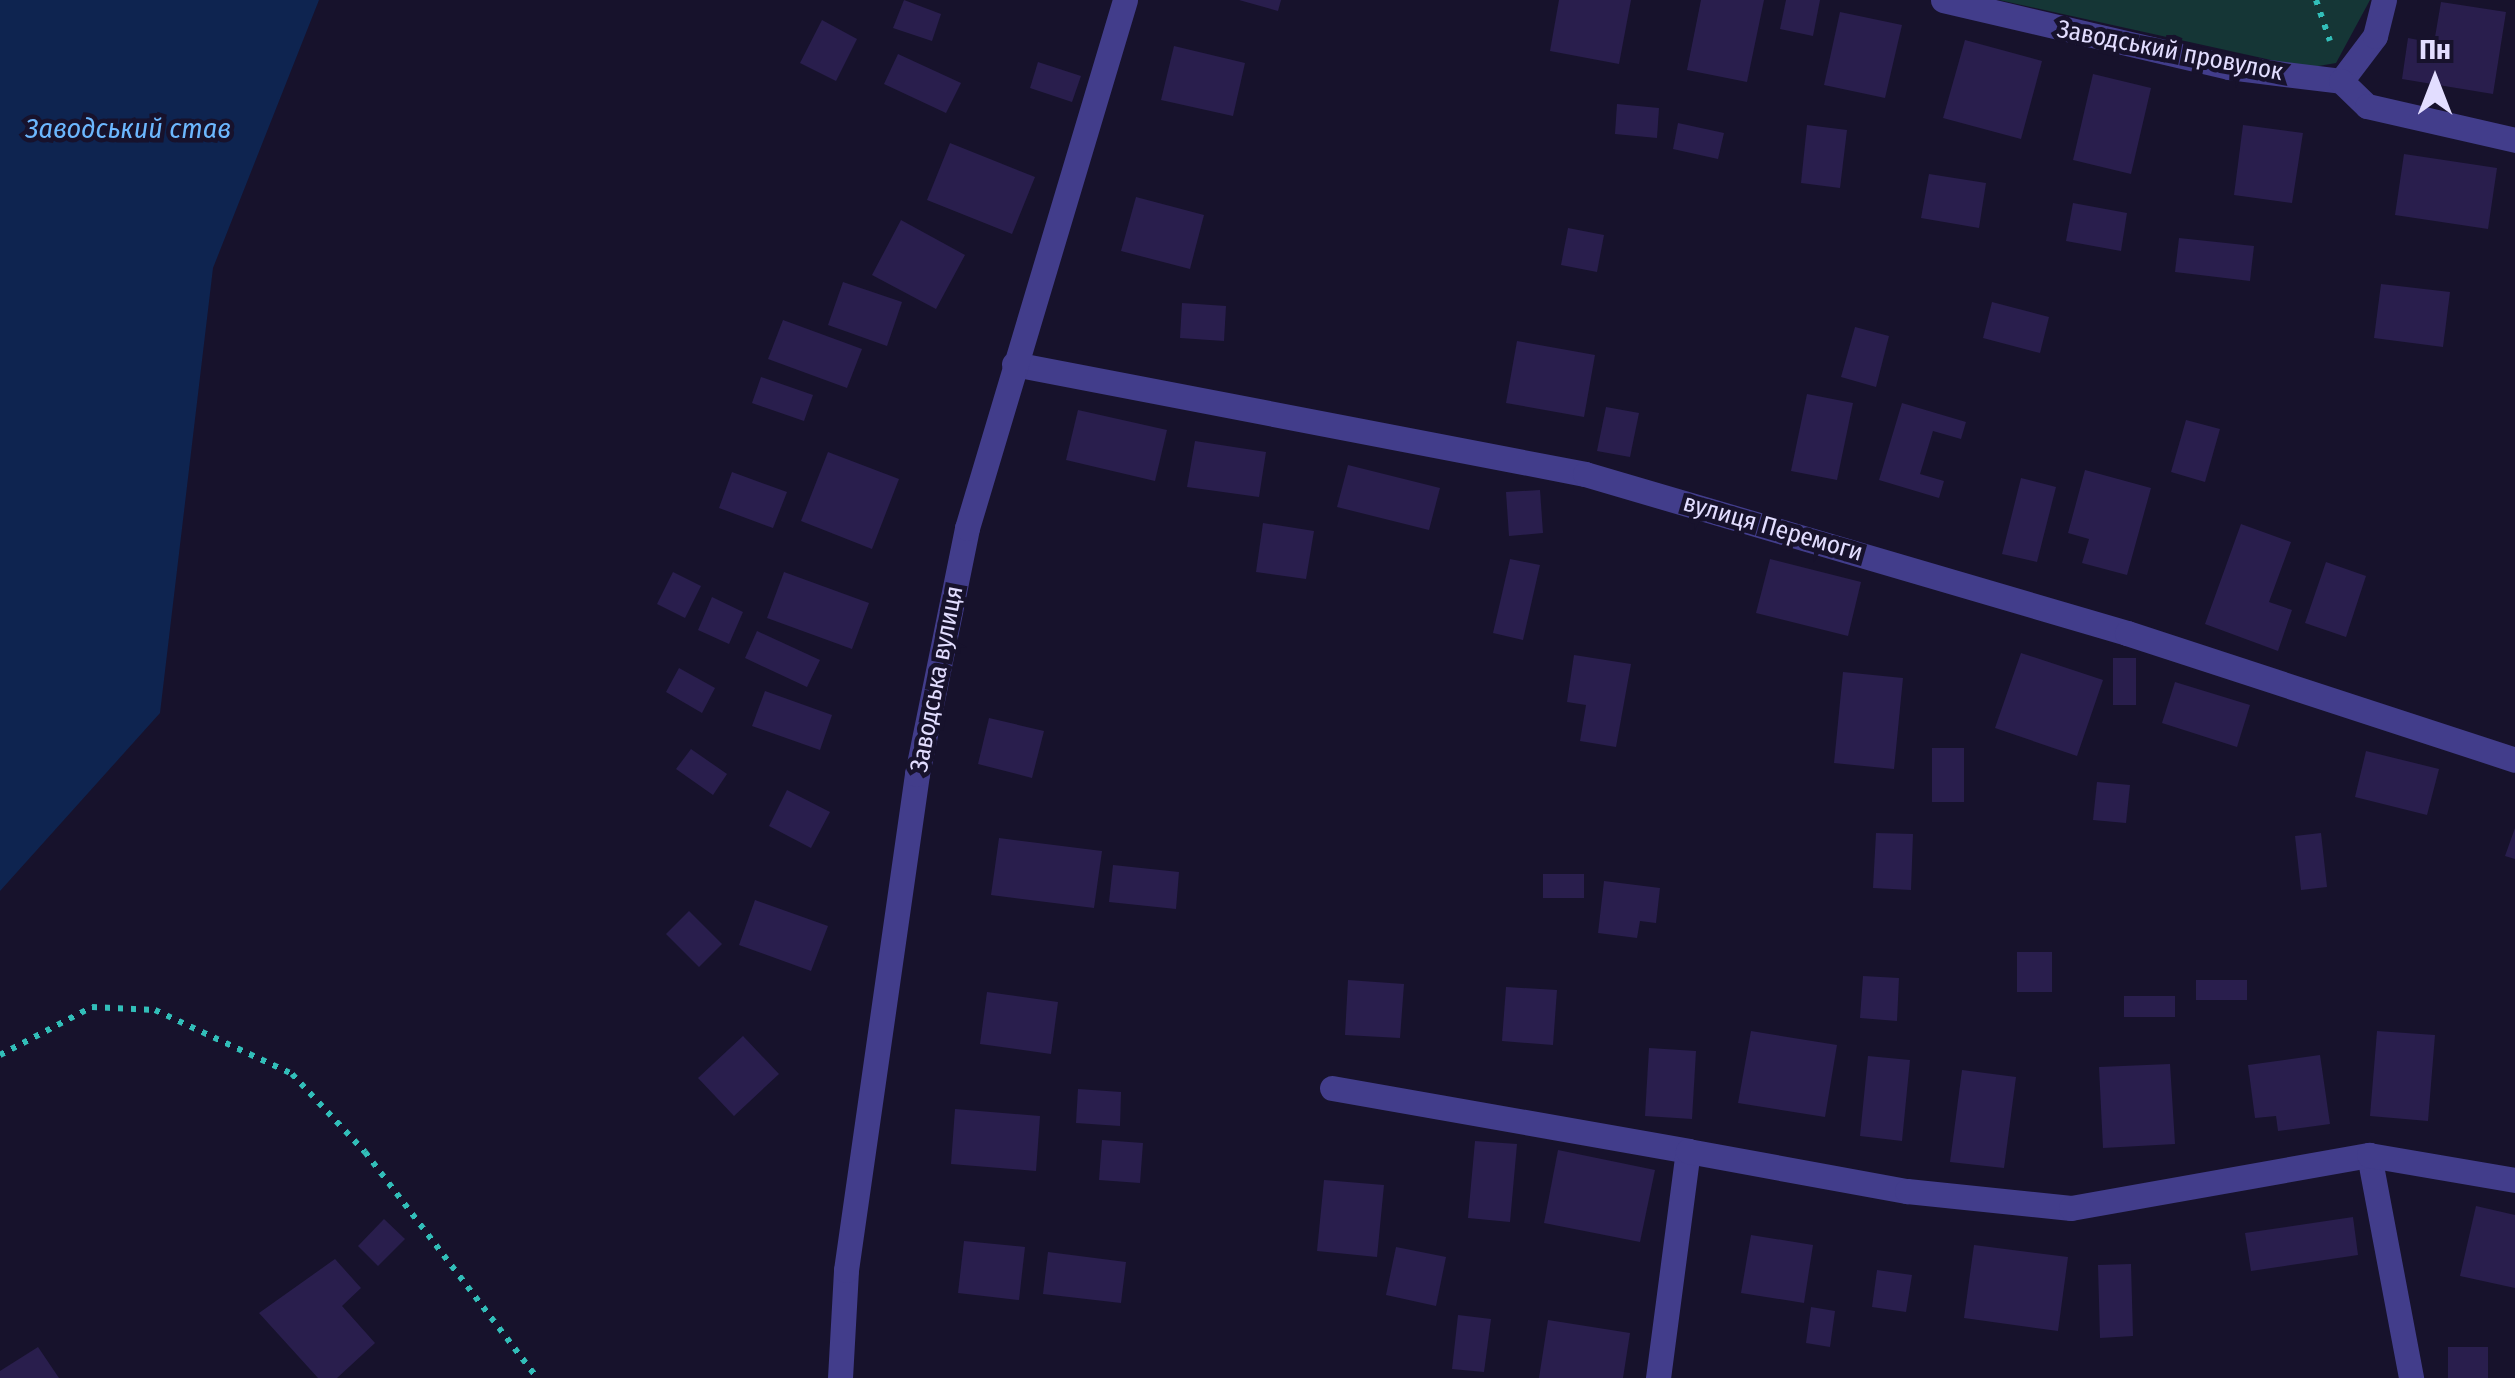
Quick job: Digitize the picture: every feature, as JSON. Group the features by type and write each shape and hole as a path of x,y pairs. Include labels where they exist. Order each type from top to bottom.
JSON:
{"street":[{"name":"Заводська вулиця","path":"840,1378 846,1270 917,774 967,528 1125,0"},
{"name":"Заводський провулок","path":"1942,0 2229,67 2341,81 2367,106 2515,140"},
{"path":"2341,81 2376,36 2384,0"},
{"name":"вулиця Перемоги","path":"1014,364 1584,474 2127,633 2515,760"},
{"path":"1332,1088 1907,1191 2071,1208 2368,1155 2515,1180"},
{"path":"1658,1378 1688,1151"},
{"path":"2368,1155 2410,1378"}],"path":[{"path":"0,1055 92,1007 155,1010 292,1074 365,1152 537,1378"}],"green space":[{"path":"1999,0 2370,0 2336,63 2307,68"}],"water":[{"name":"Заводський став","path":"0,0 319,0 213,268 160,713 0,891"}],"building":[{"path":"904,0 941,14 932,41 893,28"},
{"path":"1239,0 1281,0 1278,11"},
{"path":"1559,0 1631,0 1619,64 1550,51"},
{"path":"1701,0 1764,0 1747,82 1687,70"},
{"path":"1786,0 1820,0 1813,36 1780,29"},
{"path":"2441,2 2506,12 2493,94 2402,79 2408,38 2434,43"},
{"path":"1840,12 1902,25 1885,98 1824,85"},
{"path":"822,20 857,39 836,81 800,63"},
{"path":"1965,40 2042,61 2021,139 1943,118"},
{"path":"1174,46 1245,63 1233,116 1161,100"},
{"path":"898,54 961,83 946,113 884,84"},
{"path":"1038,62 1081,76 1072,102 1030,88"},
{"path":"2093,74 2151,88 2131,174 2073,160"},
{"path":"1617,104 1659,108 1657,138 1615,134"},
{"path":"1678,123 1724,133 1718,159 1673,149"},
{"path":"1807,125 1847,130 1840,188 1801,183"},
{"path":"2243,125 2303,133 2292,203 2234,195"},
{"path":"950,143 1035,177 1012,234 927,200"},
{"path":"2404,154 2497,168 2488,229 2395,215"},
{"path":"1929,174 1986,183 1979,228 1921,218"},
{"path":"1136,197 1204,215 1190,269 1121,251"},
{"path":"2073,203 2127,213 2121,251 2066,241"},
{"path":"901,220 965,255 936,309 872,275"},
{"path":"1568,228 1604,235 1597,272 1561,265"},
{"path":"2179,238 2254,246 2250,281 2175,272"},
{"path":"843,282 902,302 887,346 828,325"},
{"path":"2381,284 2450,292 2443,347 2374,338"},
{"path":"1992,302 2049,317 2040,353 1983,338"},
{"path":"1182,303 1226,306 1224,341 1180,338"},
{"path":"783,320 862,349 847,388 768,359"},
{"path":"1855,327 1889,336 1876,387 1841,377"},
{"path":"1517,341 1595,355 1584,417 1506,403"},
{"path":"761,377 813,395 804,421 752,403"},
{"path":"1807,394 1853,403 1837,480 1791,471"},
{"path":"1902,403 1966,422 1961,439 1933,431 1920,474 1944,481 1939,498 1879,480"},
{"path":"1606,407 1639,413 1630,457 1597,451"},
{"path":"1078,410 1167,430 1155,481 1066,460"},
{"path":"2186,420 2220,429 2205,482 2171,472"},
{"path":"1195,441 1266,452 1259,497 1187,487"},
{"path":"828,452 899,479 872,549 801,521"},
{"path":"1348,465 1440,488 1429,530 1337,507"},
{"path":"2085,470 2151,488 2127,575 2082,563 2089,539 2068,533"},
{"path":"732,472 787,492 773,528 719,508"},
{"path":"2021,478 2056,487 2037,562 2002,554"},
{"path":"1540,490 1543,533 1509,536 1506,492"},
{"path":"1263,523 1314,531 1306,579 1256,572"},
{"path":"2241,524 2291,542 2269,602 2292,610 2278,651 2205,624"},
{"path":"1510,559 1540,565 1523,640 1493,633"},
{"path":"1770,559 1861,582 1848,636 1756,613"},
{"path":"2326,562 2366,576 2346,637 2305,623"},
{"path":"673,572 701,586 685,618 657,604"},
{"path":"784,572 869,603 852,649 767,618"},
{"path":"712,597 743,612 729,644 698,630"},
{"path":"757,631 820,660 807,687 745,658"},
{"path":"2021,653 2103,680 2077,756 1995,728"},
{"path":"1574,655 1631,664 1616,747 1580,741 1586,705 1567,702"},
{"path":"2113,658 2136,658 2136,705 2113,705"},
{"path":"679,668 715,688 702,713 666,692"},
{"path":"1843,672 1903,678 1894,769 1834,763"},
{"path":"2175,682 2250,705 2237,747 2162,723"},
{"path":"765,691 832,715 820,750 752,726"},
{"path":"989,718 1044,731 1032,778 978,764"},
{"path":"1932,748 1964,748 1964,802 1932,802"},
{"path":"691,749 727,774 713,795 676,769"},
{"path":"2366,751 2439,769 2427,815 2355,797"},
{"path":"2097,782 2130,785 2126,823 2093,820"},
{"path":"787,790 830,812 811,848 769,826"},
{"path":"2515,828 2515,859 2505,856"},
{"path":"1876,833 1913,834 1911,890 1873,888"},
{"path":"2321,833 2327,887 2301,890 2295,836"},
{"path":"999,838 1102,851 1094,908 991,895"},
{"path":"1113,865 1179,872 1176,909 1109,902"},
{"path":"1543,874 1584,874 1584,898 1543,898"},
{"path":"1604,881 1660,888 1656,923 1640,921 1637,938 1598,933"},
{"path":"755,900 828,926 811,971 739,945"},
{"path":"689,911 722,944 699,967 666,934"},
{"path":"2017,952 2052,952 2052,992 2017,992"},
{"path":"1863,976 1899,978 1897,1021 1860,1018"},
{"path":"1348,980 1404,984 1400,1038 1345,1035"},
{"path":"2196,980 2247,980 2247,1000 2196,1000"},
{"path":"1506,987 1557,990 1553,1045 1502,1041"},
{"path":"987,992 1058,1002 1051,1054 980,1044"},
{"path":"2124,996 2175,996 2175,1017 2124,1017"},
{"path":"1751,1031 1837,1045 1825,1117 1738,1103"},
{"path":"2377,1031 2435,1035 2428,1121 2370,1116"},
{"path":"743,1036 779,1074 734,1116 698,1078"},
{"path":"1649,1048 1696,1051 1692,1119 1645,1116"},
{"path":"2320,1055 2330,1124 2278,1131 2276,1116 2255,1118 2248,1065"},
{"path":"1868,1056 1910,1060 1902,1141 1860,1136"},
{"path":"2170,1064 2175,1144 2103,1148 2099,1067"},
{"path":"1962,1070 2016,1077 2004,1168 1950,1162"},
{"path":"1078,1089 1121,1092 1120,1126 1076,1123"},
{"path":"955,1109 1040,1116 1036,1171 951,1164"},
{"path":"1102,1140 1143,1143 1140,1183 1099,1180"},
{"path":"1475,1141 1517,1144 1510,1222 1468,1218"},
{"path":"1558,1150 1655,1170 1640,1242 1544,1223"},
{"path":"1324,1180 1384,1185 1377,1257 1317,1251"},
{"path":"2476,1206 2515,1215 2515,1288 2460,1276"},
{"path":"2353,1217 2358,1255 2251,1271 2245,1233"},
{"path":"384,1219 405,1239 378,1266 358,1246"},
{"path":"1751,1235 1813,1245 1804,1303 1741,1293"},
{"path":"964,1241 1025,1247 1019,1300 958,1293"},
{"path":"1974,1245 2068,1257 2058,1331 1964,1318"},
{"path":"1396,1247 1446,1257 1436,1306 1386,1295"},
{"path":"1048,1252 1126,1262 1121,1303 1043,1294"},
{"path":"335,1259 361,1288 342,1306 375,1343 337,1378 318,1378 259,1313"},
{"path":"2131,1264 2133,1336 2100,1338 2098,1265"},
{"path":"1877,1270 1912,1275 1906,1312 1872,1307"},
{"path":"1811,1307 1835,1311 1830,1347 1806,1343"},
{"path":"1458,1315 1491,1319 1484,1372 1452,1369"},
{"path":"1548,1320 1630,1333 1623,1378 1539,1378"},
{"path":"38,1347 59,1378 0,1378 0,1371"},
{"path":"2448,1347 2488,1347 2488,1378 2448,1378"}]}
